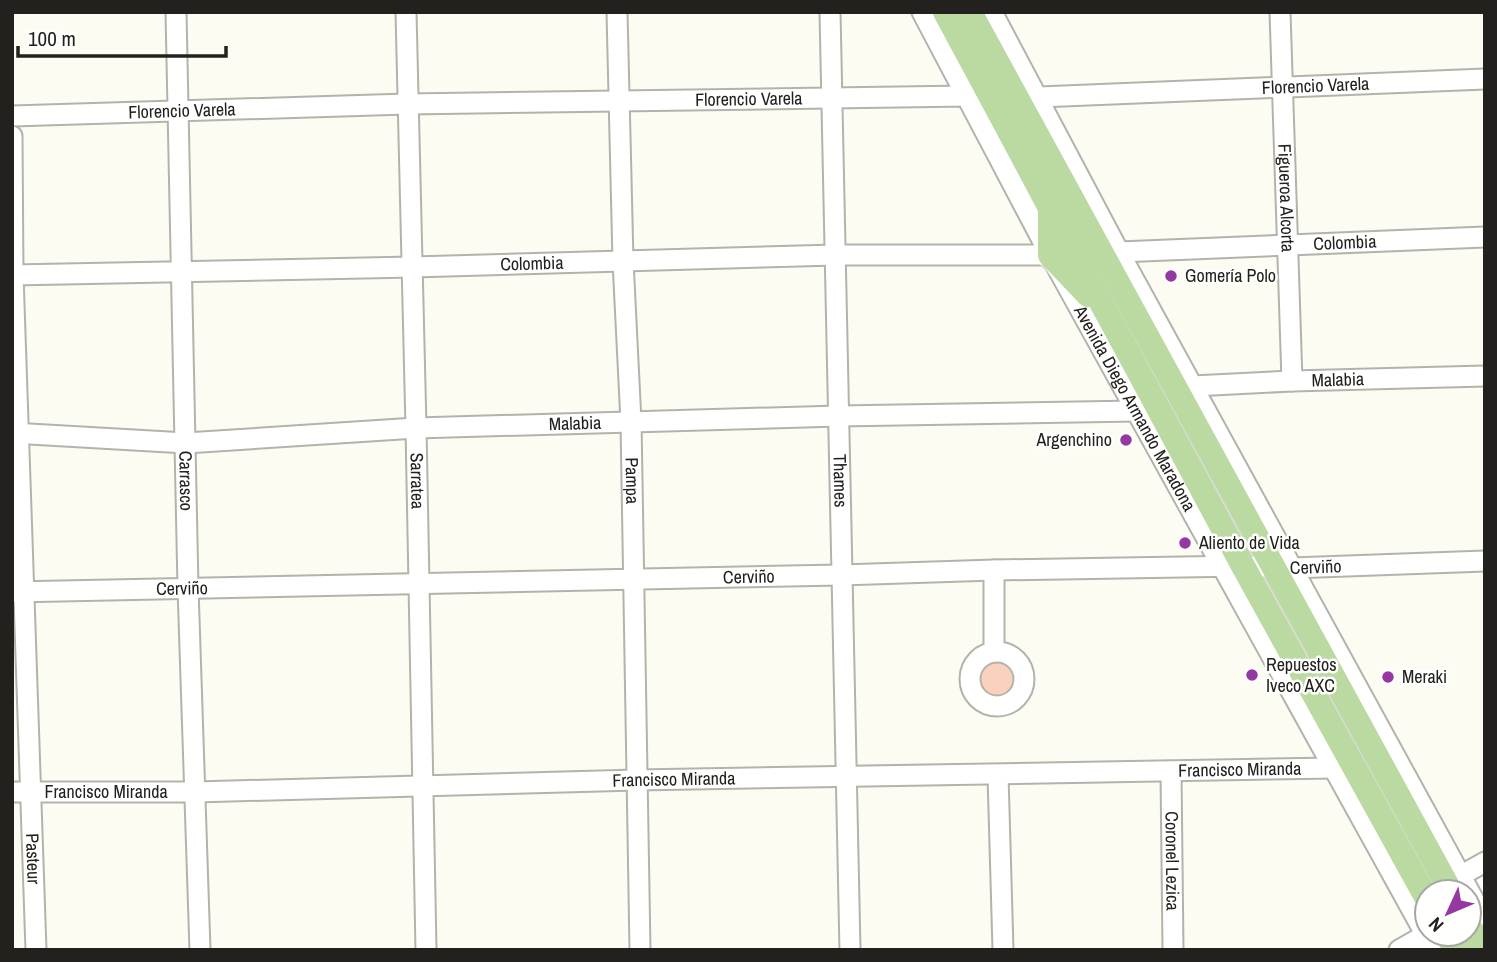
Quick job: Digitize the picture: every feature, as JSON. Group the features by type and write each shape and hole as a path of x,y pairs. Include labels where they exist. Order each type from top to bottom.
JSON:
{"main road":[{"name":"Avenida Diego Armando Maradona","path":"945,12 1003,97 1187,393 1242,511 1282,567 1443,878"},
{"name":"Avenida Diego Armando Maradona","path":"971,12 1003,97 1050,206 1110,318 1233,567 1441,878"},
{"path":"1050,206 1050,255 1110,318"},
{"path":"1187,393 1232,457 1242,511"},
{"path":"1282,567 1375,722"}],"street":[{"name":"Carrasco","path":"176,12 188,588 200,950"},
{"name":"Sarratea","path":"406,12 425,950"},
{"name":"Pampa","path":"617,12 623,261 631,422 640,950"},
{"name":"Thames","path":"830,12 850,950"},
{"name":"Avenida Diego Armando Maradona","path":"922,12 1003,97 1119,251 1187,393"},
{"name":"Avenida Diego Armando Maradona","path":"992,12 1003,97 1050,255 1137,411 1233,567 1334,768 1413,904"},
{"name":"Figueroa Alcorta","path":"1280,12 1292,381"},
{"name":"Florencio Varela","path":"12,116 407,104 1003,97 1485,79"},
{"name":"Pasteur","path":"12,136 21,791 36,950"},
{"name":"Colombia","path":"1119,251 1485,237"},
{"name":"Colombia","path":"13,275 836,255 1050,255"},
{"name":"Malabia","path":"1187,393 1292,381 1485,376"},
{"name":"Malabia","path":"15,433 186,443 416,428 1137,411"},
{"name":"Avenida Diego Armando Maradona","path":"1232,457 1282,567"},
{"name":"Cerviño","path":"19,592 1485,561"},
{"path":"994,570 994,652"},
{"name":"Avenida Diego Armando Maradona","path":"1375,722 1444,878"},
{"name":"Francisco Miranda","path":"21,791 196,792 637,780 1334,768"},
{"name":"Coronel Lezica","path":"1171,772 1173,950"},
{"path":"998,775 1003,950"},
{"path":"1462,878 1485,862"}],"shaded area":[{"path":"997,661 1010,666 1015,679 1010,692 997,697 984,692 979,679 984,666"}],"place":[{"name":"Gomería Polo","path":"1171,276"},
{"name":"Argenchino","path":"1126,440"},
{"name":"Aliento de Vida","path":"1185,543"},
{"name":"Repuestos Iveco AXC","path":"1252,675"},
{"name":"Meraki","path":"1388,677"}]}
